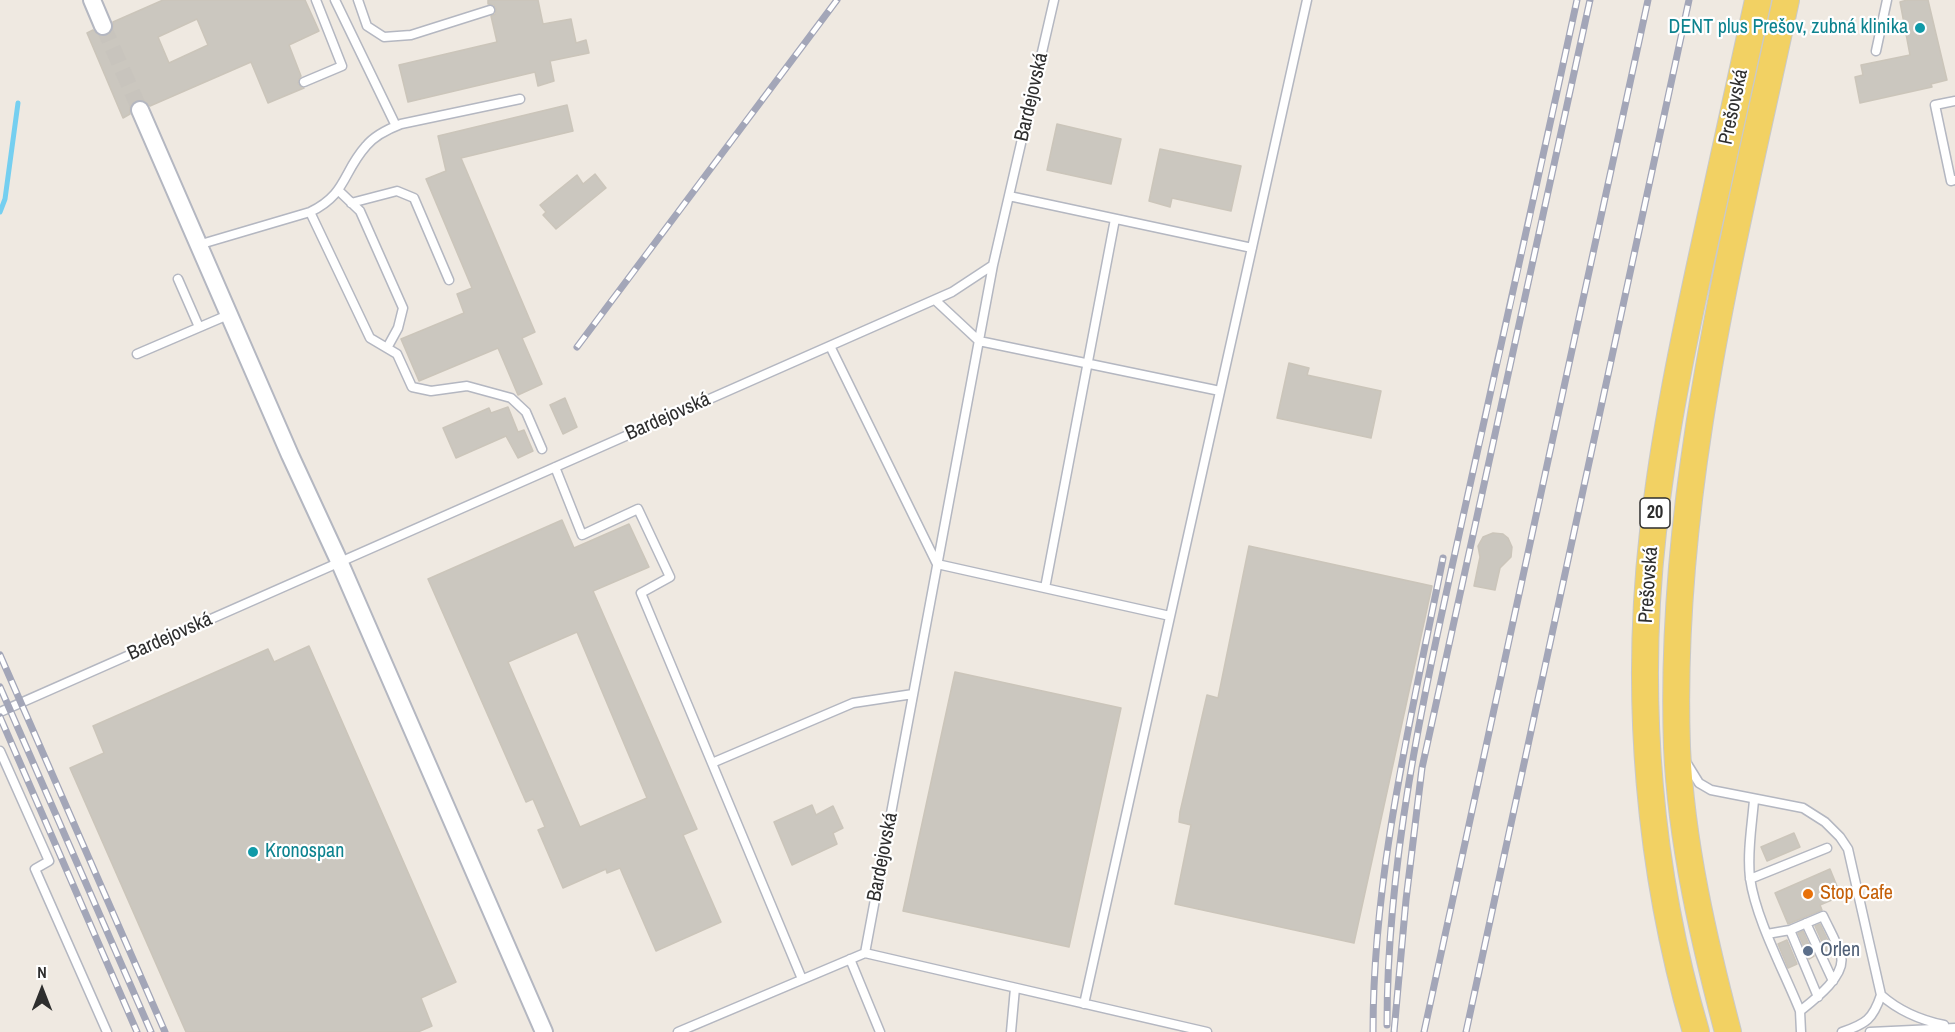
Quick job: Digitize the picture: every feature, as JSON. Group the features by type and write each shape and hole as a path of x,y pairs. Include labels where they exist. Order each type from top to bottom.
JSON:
{"main road":[{"name":"Prešovská","path":"1696,1032 1685,997 1656,845 1647,727 1647,610 1653,534 1676,380 1758,0"},
{"name":"Prešovská","path":"1728,1032 1708,951 1694,879 1683,803 1677,750 1677,617 1693,460 1719,312 1786,0"}],"street":[{"path":"92,0 103,26"},
{"path":"140,110 544,1032"}],"lane":[{"path":"304,82 342,66 316,0"},
{"path":"335,0 396,126"},
{"path":"358,0 367,26 384,37 411,35 490,10"},
{"name":"Bardejovská","path":"865,953 993,265 1054,0"},
{"path":"1084,1004 1307,0"},
{"path":"1876,51 1887,0"},
{"path":"198,245 310,212 332,199 365,146 375,137 396,126 520,99"},
{"path":"1955,101 1935,105 1951,181 1955,180"},
{"path":"338,190 360,211 403,308 398,328 387,348"},
{"path":"351,203 397,191 414,198 449,280"},
{"path":"1009,196 1252,248"},
{"path":"310,212 370,338 397,354 412,387 431,391 467,386 511,398 526,412 542,449"},
{"path":"1045,588 1115,219"},
{"name":"Bardejovská","path":"0,712 935,300 952,292 993,265"},
{"path":"178,279 199,327"},
{"path":"935,300 979,340 1220,391"},
{"path":"137,354 228,315"},
{"path":"830,346 937,564 1170,616"},
{"path":"555,467 582,535 638,509 670,577 641,593 802,980"},
{"path":"712,763 853,703 913,694"},
{"path":"1677,750 1704,787 1754,800 1803,808 1825,822 1848,849 1881,995 1876,1010 1865,1023 1842,1032"},
{"path":"0,751 49,861 35,869 107,1032"},
{"path":"1754,800 1749,854 1750,879 1767,934 1800,1011 1801,1032"},
{"path":"1750,879 1827,848"},
{"path":"1767,934 1790,930 1823,916 1842,958 1833,981 1800,1011"},
{"path":"1806,923 1833,981"},
{"path":"1790,930 1818,997"},
{"path":"678,1032 865,953 1207,1032"},
{"path":"850,959 880,1032"},
{"path":"1011,1032 1015,988"},
{"path":"1881,995 1893,1006 1908,1014 1928,1022 1955,1028"},
{"path":"1870,1032 1955,1028"}],"building":[{"path":"163,0 305,0 319,31 289,45 301,76 298,84 304,88 268,103 251,62 150,106 142,100 135,101 130,108 130,114 123,118 87,33 93,30 101,36 108,35 113,28 113,22","holes":["197,19 208,45 169,63 158,37"]},
{"path":"488,0 538,0 543,24 571,19 576,43 586,40 589,53 550,61 554,81 538,86 535,72 408,102 399,65 497,42 491,16 495,14 496,9 494,5 488,4"},
{"name":"DENT plus Prešov, zubná klinika","path":"1928,0 1947,80 1931,84 1932,87 1860,103 1855,77 1863,75 1861,65 1910,55 1900,2"},
{"path":"567,105 573,131 461,158 535,332 522,338 542,384 518,395 498,348 419,381 401,339 464,313 457,294 472,288 426,179 446,171 438,136"},
{"path":"1057,124 1121,139 1111,184 1047,170"},
{"path":"1160,149 1241,166 1231,211 1172,198 1170,207 1149,201"},
{"path":"595,174 606,188 556,229 543,215 546,212 540,205 577,175 583,184"},
{"path":"1289,363 1309,368 1307,375 1381,391 1371,438 1277,418"},
{"path":"565,398 577,427 563,434 550,405"},
{"path":"508,407 518,432 524,430 533,451 518,458 506,436 456,458 443,428 489,408 491,413"},
{"path":"562,520 574,548 629,524 649,567 593,591 697,829 683,835 721,922 656,951 620,868 607,873 606,869 563,888 538,830 545,827 533,799 526,802 428,579","holes":["577,632 647,798 580,827 508,662"]},
{"path":"1493,533 1503,534 1508,538 1512,547 1511,557 1500,568 1495,590 1474,586 1480,557 1478,546 1483,537"},
{"path":"1249,546 1432,586 1354,943 1175,904 1191,825 1179,822 1180,812 1207,695 1218,698"},
{"name":"Kronospan","path":"309,646 456,982 421,998 432,1026 418,1032 186,1032 70,768 104,753 93,726 268,649 274,662"},
{"path":"955,672 1121,708 1069,947 903,911"},
{"path":"812,805 816,815 833,806 843,828 833,833 837,844 792,865 774,822"},
{"path":"1794,833 1800,847 1767,861 1761,847"},
{"name":"Stop Cafe","path":"1830,869 1841,896 1820,905 1822,910 1788,924 1775,893"},
{"path":"1820,924 1832,949 1826,951 1815,926"},
{"path":"1803,931 1814,956 1809,959 1798,933"},
{"path":"1787,940 1797,964 1788,968 1778,944"}],"waterway":[{"path":"0,212 5,199 18,103"}],"tunnel":[{"path":"103,26 140,110"}],"railway":[{"path":"577,347 837,0"},
{"path":"1387,1025 1394,895 1423,703 1577,0"},
{"path":"1394,1032 1406,900 1422,768 1590,0"},
{"path":"1424,1032 1648,0"},
{"path":"1466,1032 1689,0"},
{"path":"1373,1032 1375,972 1387,853 1407,734 1443,558"},
{"path":"0,655 165,1032"},
{"path":"0,687 151,1032"},
{"path":"0,717 137,1032"}],"place":[{"name":"DENT plus Prešov, zubná klinika","path":"1920,28"},
{"name":"Kronospan","path":"253,852"},
{"name":"Stop Cafe","path":"1808,894"},
{"name":"Orlen","path":"1808,951"}]}
